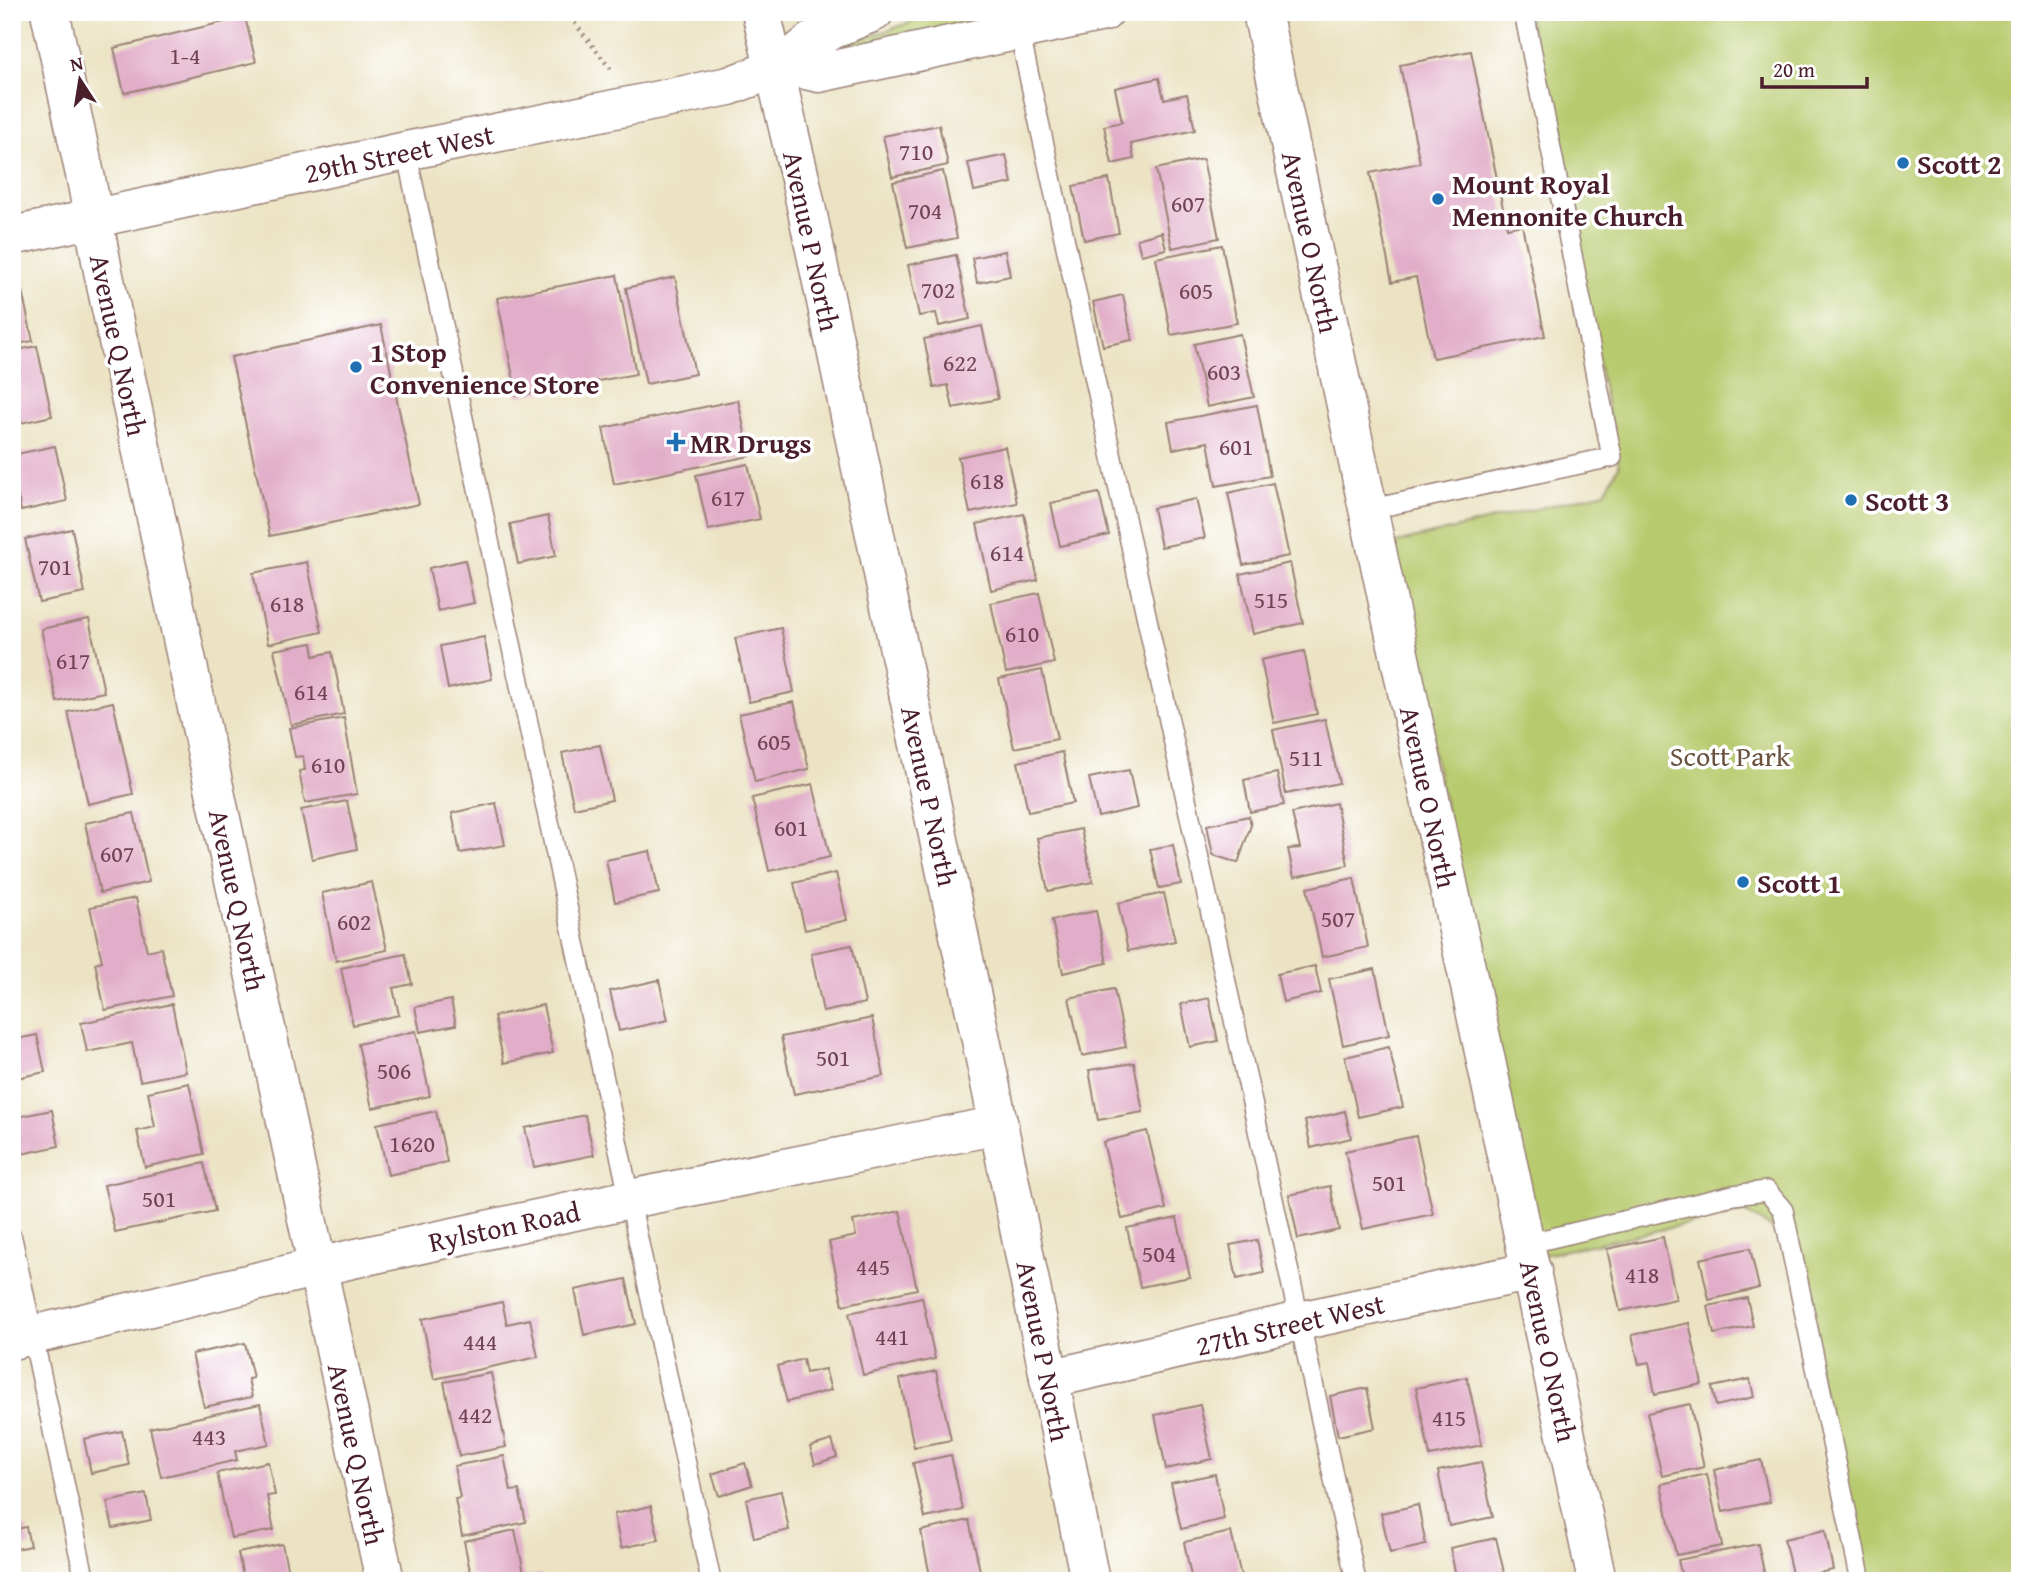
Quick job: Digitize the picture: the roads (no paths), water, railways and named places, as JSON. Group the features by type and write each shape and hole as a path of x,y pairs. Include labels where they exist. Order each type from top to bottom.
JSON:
{"street":[{"name":"Avenue Q North","path":"50,12 385,1581"},
{"name":"Avenue P North","path":"761,12 779,67 999,1125 1090,1581"},
{"name":"29th Street West","path":"12,236 406,151 729,86 779,67 811,41 835,27 874,12"},
{"path":"779,67 818,73 1104,12"},
{"name":"Avenue O North","path":"1262,12 1597,1581"},
{"name":"Rylston Road","path":"23,1337 317,1268 630,1199 999,1125"},
{"name":"27th Street West","path":"1049,1379 1300,1321 1529,1257"}],"lane":[{"path":"1367,510 1612,457 1524,12"},
{"path":"1019,30 1356,1581"},
{"path":"406,151 711,1581"},
{"path":"1529,1257 1734,1195 1767,1191 1783,1210 1861,1581"},
{"path":"12,1238 23,1337 85,1581"}],"place":[{"name":"Scott 2","path":"1903,163"},
{"name":"Mount Royal Mennonite Church","path":"1438,199"},
{"name":"1 Stop Convenience Store","path":"356,367"},
{"name":"MR Drugs","path":"676,442"},
{"name":"Scott 3","path":"1851,500"},
{"name":"Scott 1","path":"1743,882"}],"park label":[{"name":"Scott Park","path":"1730,755"}]}
